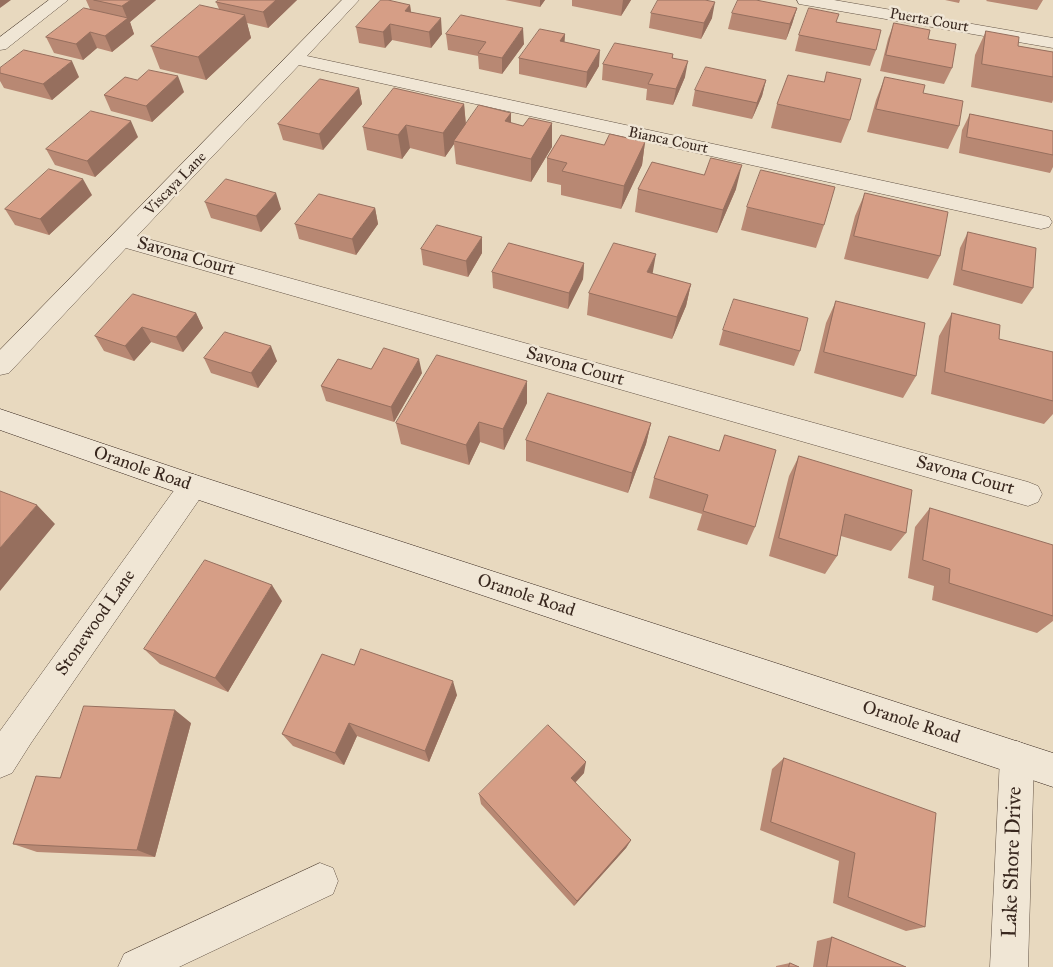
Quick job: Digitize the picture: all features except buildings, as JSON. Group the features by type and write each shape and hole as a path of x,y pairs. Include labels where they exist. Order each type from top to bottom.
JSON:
{"street":[{"path":"0,45 60,0"},
{"name":"Viscaya Lane","path":"0,366 123,240 351,0"},
{"name":"Puerta Court","path":"806,0 1053,42"},
{"name":"Bianca Court","path":"295,59 1041,222"},
{"name":"Savona Court","path":"123,240 1028,494"},
{"name":"Oranole Road","path":"0,419 192,486 1053,770"},
{"name":"Stonewood Lane","path":"0,761 18,731 192,486"},
{"name":"Lake Shore Drive","path":"1009,967 1017,758"},
{"path":"137,967 320,881"}]}
